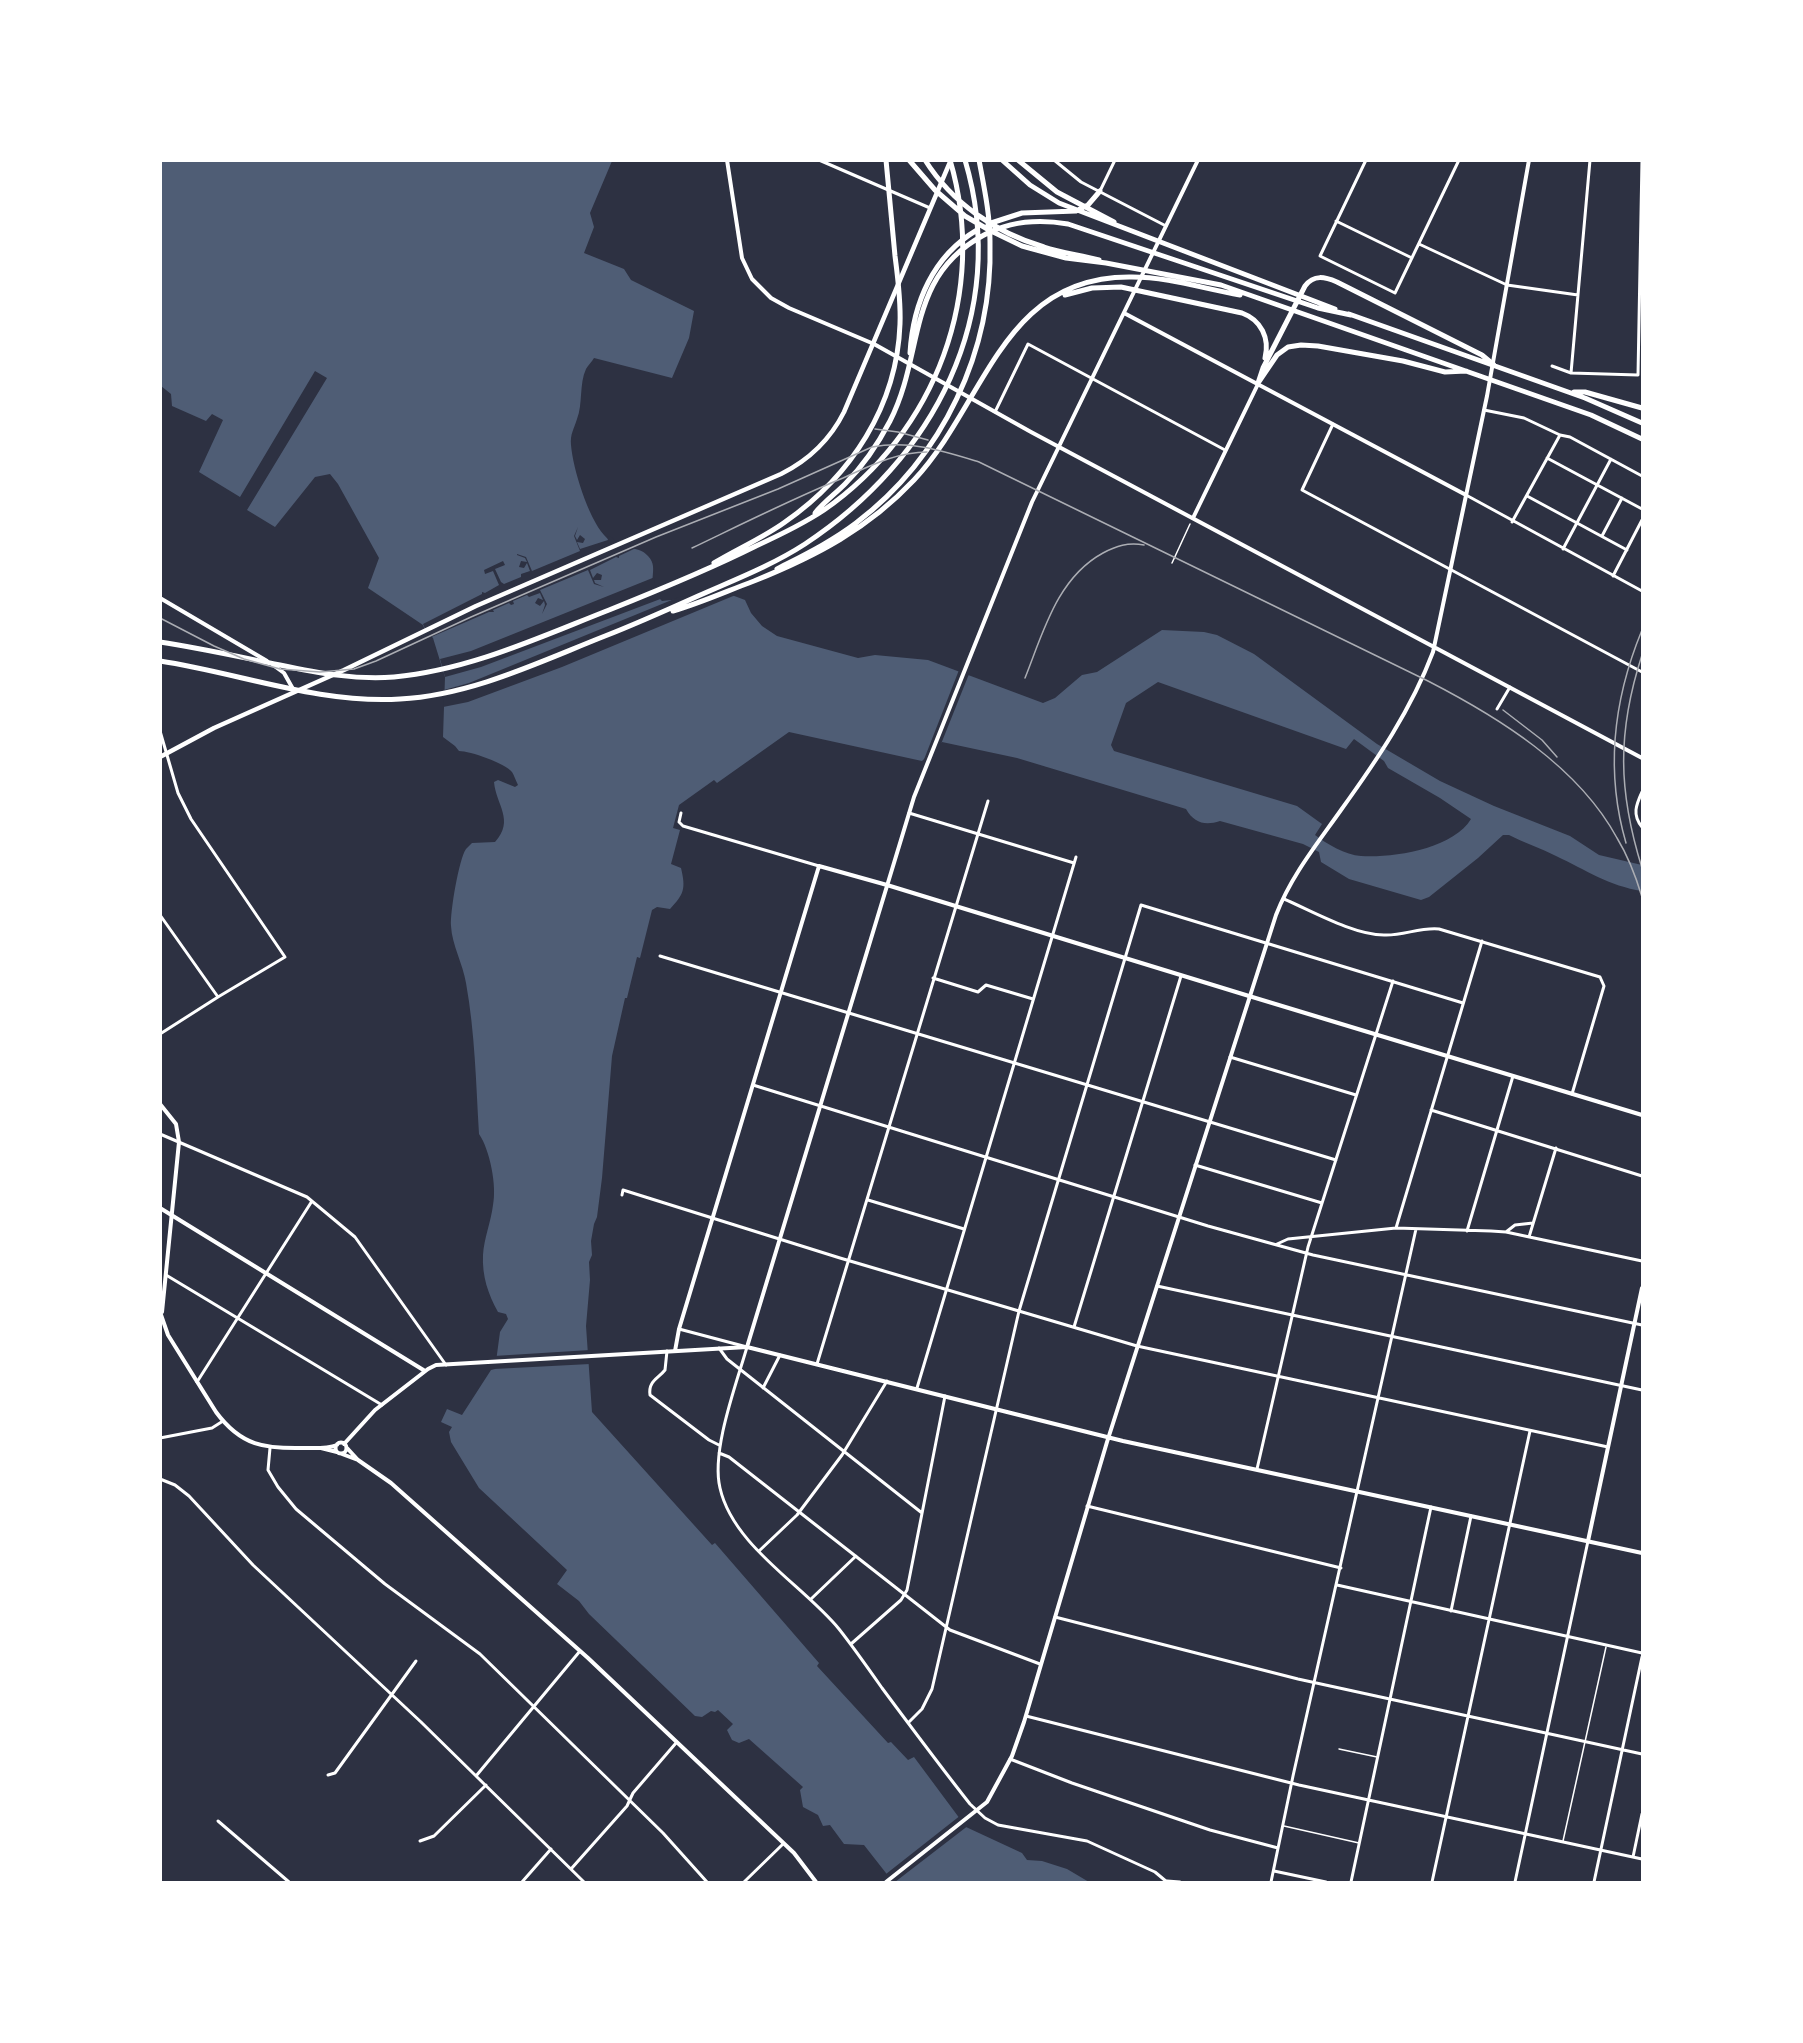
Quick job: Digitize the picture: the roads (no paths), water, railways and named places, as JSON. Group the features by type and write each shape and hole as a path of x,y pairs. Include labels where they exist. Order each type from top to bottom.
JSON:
{"highway":[{"path":"689,577 776,528 814,500 851,461 875,422 892,378 900,324 886,160"},
{"path":"909,160 940,196 973,221 998,235 1085,261 1106,262 1221,285 1598,418 1642,439"},
{"path":"926,160 951,194 978,216 1040,249"},
{"path":"160,642 333,676 395,677 443,669 488,658 689,577 750,550 810,519 852,488 889,451 919,409 942,362 955,321 963,269 961,209 951,160"},
{"path":"160,661 328,695 399,699 444,693 496,679 658,615 760,569 806,543 848,512 897,464 937,407 952,376 964,343 977,274 978,239 974,203 965,160"},
{"path":"658,615 700,604 754,580 834,538 874,508 912,470 936,437 951,410 974,356 988,292 990,227 979,160"},
{"path":"1002,160 1030,185 1059,203 1168,245 1318,308 1351,315 1486,360"},
{"path":"1018,160 1048,186 1105,220"},
{"path":"810,519 824,502 851,477 876,446 894,413 909,370 919,306 927,284 939,264 959,242 987,224 1013,215 1082,209 1100,191"},
{"path":"912,345 925,299 942,270 963,249 998,229 1033,221 1059,223 1293,296"},
{"path":"754,580 786,569 834,544 878,514 903,491 947,438 998,351 1018,325 1044,303 1074,287 1108,278 1133,276 1254,297"},
{"path":"1258,383 1258,378 1305,286 1311,280 1321,277 1337,282 1497,367 1608,407 1642,423"},
{"path":"1044,303 1086,289 1104,286 1128,287 1249,316 1261,327 1267,340 1263,368"},
{"path":"1258,383 1277,355 1286,348 1297,345 1318,346 1392,359 1445,372 1467,371"},
{"path":"1569,392 1585,392 1642,408"}],"main road":[{"path":"728,160 739,246 744,264 752,279 780,304 874,344 1059,447 1642,758"},
{"path":"160,758 214,728 425,630 795,466 832,434 840,419 951,160"},
{"path":"747,1347 909,813 1032,502 1198,160"},
{"path":"888,1881 977,1811 990,1797 1010,1759 1026,1716 1108,1437 1249,996 1283,898 1321,838 1385,747 1418,689 1434,647 1484,410 1529,160"},
{"path":"1124,313 1466,495"},
{"path":"1193,518 1258,383"},
{"path":"160,598 280,669 295,692"},
{"path":"675,1351 679,1329 819,866 1642,1115"},
{"path":"160,1104 176,1124 179,1142 161,1312 168,1335 223,1421 249,1441 270,1448 346,1446 358,1460"},
{"path":"160,1208 425,1371"},
{"path":"1588,1541 1642,1288"},
{"path":"340,1453 346,1452 346,1446 382,1405 433,1366 747,1347 1108,1437 1642,1553"},
{"path":"337,1445 336,1449 340,1453"},
{"path":"321,1448 358,1460 396,1486 580,1651 784,1843 816,1882"}],"street":[{"path":"819,160 930,208"},
{"path":"1054,160 1073,176 1167,226"},
{"path":"1100,191 1116,160"},
{"path":"1366,160 1320,256 1395,293 1459,160"},
{"path":"1571,373 1590,160"},
{"path":"1552,366 1571,373 1638,375 1641,334 1642,160"},
{"path":"1336,221 1412,258"},
{"path":"1419,244 1507,285 1578,295"},
{"path":"995,412 1028,344 1225,450"},
{"path":"1484,410 1524,418 1560,435 1570,437 1642,476"},
{"path":"1333,424 1302,490 1642,672"},
{"path":"1512,522 1560,435"},
{"path":"1547,458 1642,509"},
{"path":"1563,549 1611,459"},
{"path":"1466,495 1642,591"},
{"path":"1527,495 1627,550"},
{"path":"1602,536 1622,498"},
{"path":"1190,524 1193,518"},
{"path":"1613,576 1642,520"},
{"path":"1497,709 1510,687"},
{"path":"160,731 178,793 191,819 285,957 160,1034"},
{"path":"1642,792 1636,814 1642,827"},
{"path":"817,1364 988,801"},
{"path":"681,813 679,822 683,826 819,866"},
{"path":"909,813 1074,863"},
{"path":"917,1388 1076,856"},
{"path":"1283,898 1363,933 1387,936 1415,929 1433,928 1597,975 1603,980 1604,986 1572,1094"},
{"path":"908,1723 922,1709 931,1694 1019,1311 1141,905 1463,1002"},
{"path":"160,915 219,997"},
{"path":"1396,1228 1482,941"},
{"path":"660,956 1336,1160"},
{"path":"1074,1327 1181,976"},
{"path":"933,978 978,992 986,985 1033,999"},
{"path":"1257,1469 1306,1253 1393,981"},
{"path":"1230,1057 1356,1095"},
{"path":"1467,1231 1513,1076"},
{"path":"753,1085 1276,1245 1642,1325"},
{"path":"1431,1110 1642,1176"},
{"path":"160,1134 312,1200 355,1237 446,1365"},
{"path":"1529,1237 1556,1148"},
{"path":"1195,1165 1322,1203"},
{"path":"622,1195 623,1190 1137,1346 1608,1447"},
{"path":"867,1199 964,1229"},
{"path":"197,1382 312,1200"},
{"path":"1506,1232 1515,1225 1533,1223"},
{"path":"1276,1245 1282,1240 1396,1228 1506,1232 1642,1261"},
{"path":"1271,1882 1416,1229"},
{"path":"165,1275 239,1317 382,1405"},
{"path":"1156,1286 1642,1390"},
{"path":"679,1329 747,1347 720,1445 719,1484 726,1508 741,1532 811,1599 851,1644 970,1804 998,1824 1087,1841 1155,1872 1167,1882 1180,1882"},
{"path":"719,1348 727,1359 922,1513"},
{"path":"667,1352 665,1370 652,1382 650,1395 709,1440 720,1445"},
{"path":"764,1388 780,1355"},
{"path":"759,1551 799,1511 845,1452 887,1381"},
{"path":"851,1644 905,1594 945,1396"},
{"path":"160,1438 212,1428 223,1421"},
{"path":"1432,1882 1530,1431"},
{"path":"270,1448 268,1470 296,1509 385,1584 465,1641 630,1800 680,1850 707,1882"},
{"path":"719,1453 729,1456 947,1627 1041,1664"},
{"path":"160,1479 183,1491 253,1565 486,1785 584,1882"},
{"path":"1087,1506 1341,1568"},
{"path":"1351,1882 1431,1507"},
{"path":"1450,1611 1471,1515"},
{"path":"1515,1882 1588,1541"},
{"path":"811,1599 856,1556"},
{"path":"1337,1585 1568,1636 1642,1655 1594,1882"},
{"path":"1055,1617 1314,1683 1642,1755"},
{"path":"476,1776 580,1651"},
{"path":"328,1775 335,1773 416,1661"},
{"path":"1026,1716 1292,1783 1642,1859"},
{"path":"571,1869 627,1806 633,1793 676,1743"},
{"path":"1010,1759 1072,1783 1210,1830 1278,1848"},
{"path":"420,1841 435,1836 486,1785"},
{"path":"1633,1857 1642,1814"},
{"path":"218,1821 290,1882"},
{"path":"744,1882 784,1843"},
{"path":"522,1882 551,1849"},
{"path":"1274,1871 1326,1882"}],"lane":[{"path":"1172,563 1190,524"},
{"path":"1563,1842 1607,1645"},
{"path":"1339,1749 1377,1758"},
{"path":"1283,1826 1359,1843"}],"water":[{"path":"160,161 612,161 590,213 594,227 584,253 624,269 631,280 694,311 689,338 672,378 594,358 582,381 579,413 571,445 582,492 592,517 610,540 644,552 648,556 653,566 654,588 662,601 729,594 745,600 751,613 762,626 777,636 858,658 875,655 928,660 1043,703 1055,698 1082,675 1097,672 1162,630 1204,632 1217,635 1254,654 1377,744 1440,781 1494,806 1570,836 1599,855 1642,865 1642,891 1608,881 1544,850 1509,835 1503,835 1429,897 1421,900 1349,879 1321,862 1319,852 1303,844 1220,821 1200,822 1186,809 1017,758 942,742 922,761 789,732 717,783 714,780 679,805 673,828 680,830 671,864 681,868 683,891 670,909 657,907 652,910 640,958 637,957 627,998 625,998 612,1056 602,1178 591,1241 592,1255 589,1262 590,1280 586,1326 592,1412 712,1545 715,1543 819,1663 817,1666 888,1743 891,1742 908,1760 914,1757 966,1827 1022,1853 1027,1860 1042,1861 1067,1869 1089,1882 893,1882 864,1845 844,1844 830,1825 823,1826 818,1815 803,1807 800,1790 803,1787 749,1739 739,1743 732,1740 727,1730 733,1724 718,1710 711,1711 702,1717 695,1716 589,1614 579,1601 557,1584 567,1570 479,1488 451,1442 449,1432 452,1427 441,1422 447,1409 462,1415 491,1370 495,1369 500,1332 508,1319 506,1314 498,1312 486,1285 483,1263 494,1197 493,1178 489,1158 479,1134 469,1002 465,976 453,940 451,919 458,874 466,849 472,843 495,842 504,827 503,812 494,782 498,780 515,787 518,785 513,773 502,765 487,758 459,751 443,737 445,677 433,638 423,625 368,588 379,558 338,484 330,474 315,477 275,527 247,510 327,378 315,371 240,497 199,472 223,420 212,414 206,421 172,406 171,394 161,386","holes":["1158,682 1346,749 1354,739 1384,761 1388,768 1471,819 1451,838 1421,850 1374,856 1349,854 1315,835 1322,824 1297,806 1114,751 1111,745 1126,703"]}],"railway":[{"path":"875,429 928,440"},
{"path":"160,618 244,659 280,669 320,672 354,669 656,537 778,489 872,447 900,445 926,448 979,462 1428,681 1482,711 1534,746 1581,788 1601,812 1621,845 1642,897"},
{"path":"692,548 874,464 905,454 927,452"},
{"path":"1025,678 1045,625 1074,577 1103,553 1127,544 1144,545"},
{"path":"1626,843 1616,789 1614,762 1616,735 1625,682 1642,630"},
{"path":"1642,655 1628,710 1624,762 1628,813 1642,868"},
{"path":"1503,710 1542,740 1557,757"}]}
